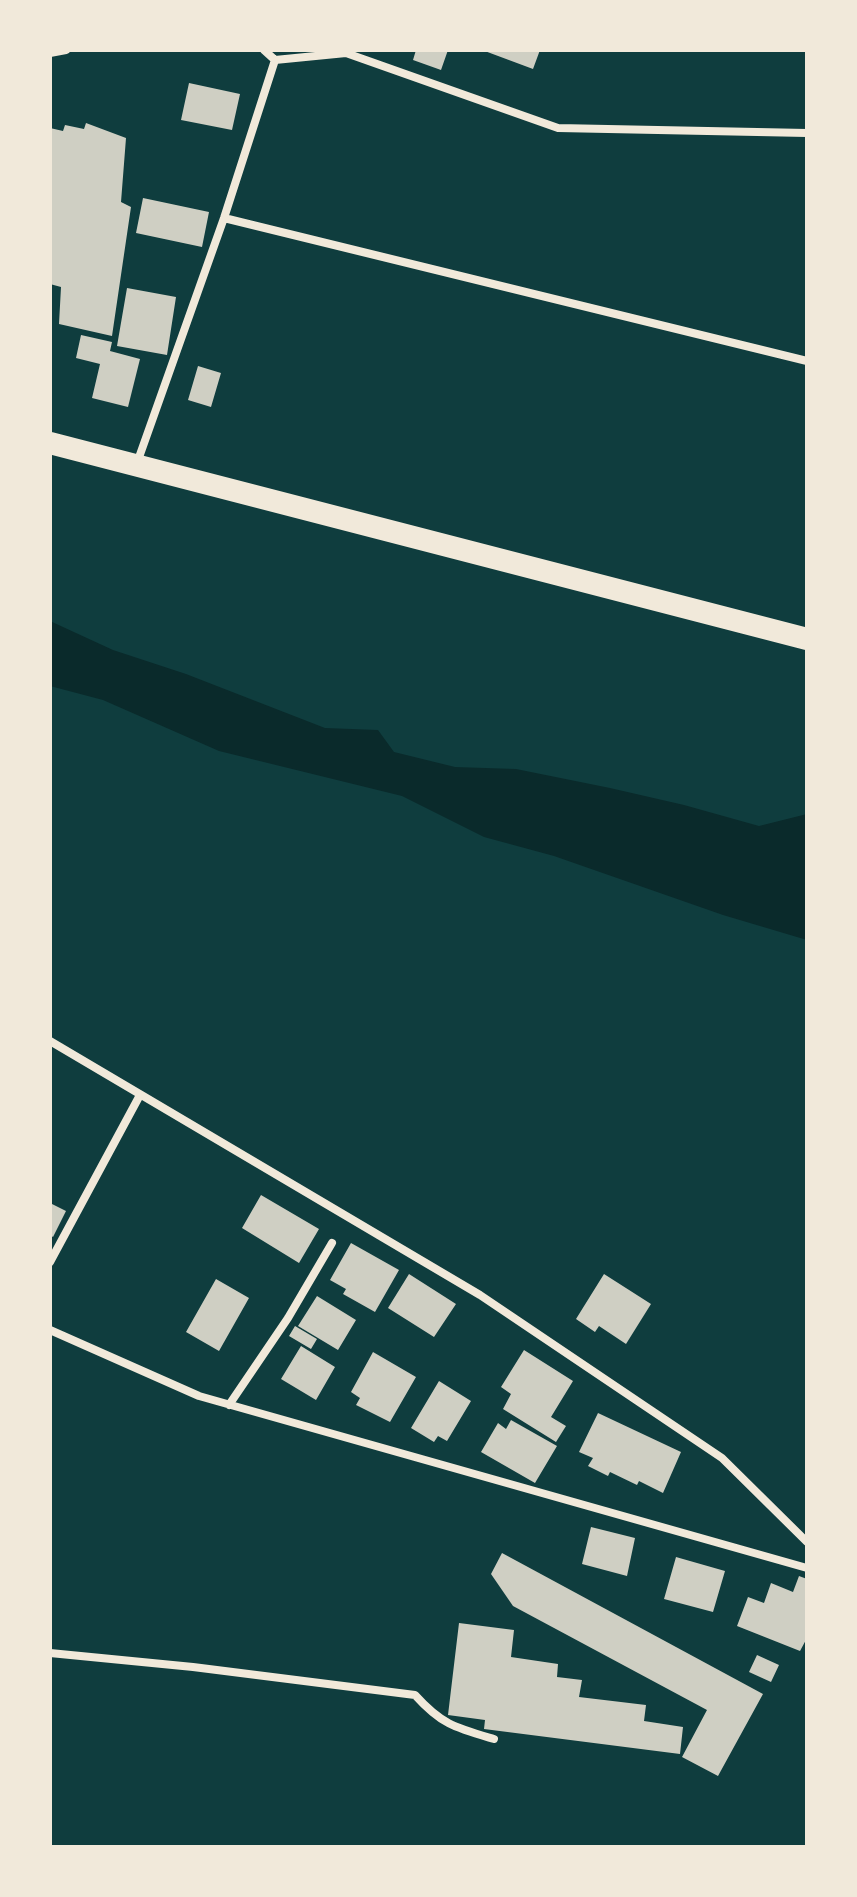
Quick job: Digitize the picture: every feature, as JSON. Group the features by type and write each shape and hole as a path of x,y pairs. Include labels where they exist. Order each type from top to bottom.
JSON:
{"highway":[{"path":"50,443 807,639"}],"street":[{"path":"50,53 66,50"},
{"path":"264,50 275,60 349,51 558,128 807,133"},
{"path":"137,464 224,218 275,60"},
{"path":"224,218 807,361"},
{"path":"50,1041 480,1295 722,1458 807,1542"},
{"path":"50,1262 140,1095"},
{"path":"229,1405 288,1318 332,1243"},
{"path":"50,1330 199,1396 807,1568"},
{"path":"50,1653 193,1667 415,1695 435,1717 456,1728 494,1739"}],"water":[{"path":"50,621 113,650 186,674 325,728 378,730 394,752 455,767 516,769 610,788 759,826 807,814 807,940 723,915 554,856 484,837 402,796 219,751 103,700 50,686"}],"building":[{"path":"416,50 448,50 441,70 413,60"},
{"path":"482,50 540,50 533,69"},
{"path":"189,83 240,94 232,130 181,120"},
{"path":"86,123 126,138 121,202 131,207 112,336 59,324 61,287 50,284 50,128 63,131 65,125 84,129"},
{"path":"143,198 209,212 202,247 136,233"},
{"path":"127,288 176,297 167,355 117,346"},
{"path":"81,335 112,342 110,351 140,359 128,407 92,398 100,364 76,358"},
{"path":"198,366 221,373 211,407 188,400"},
{"path":"261,1195 319,1229 299,1263 242,1228"},
{"path":"50,1203 66,1211 53,1237 50,1235"},
{"path":"351,1243 399,1270 375,1312 343,1294 346,1289 330,1280"},
{"path":"409,1274 456,1304 434,1337 388,1308"},
{"path":"604,1274 651,1304 626,1344 599,1326 595,1332 576,1319"},
{"path":"216,1279 249,1298 219,1351 186,1332"},
{"path":"317,1296 356,1320 338,1350 298,1326"},
{"path":"295,1326 317,1339 311,1349 289,1336"},
{"path":"301,1346 335,1367 316,1400 281,1379"},
{"path":"524,1350 573,1381 551,1417 566,1426 556,1442 503,1409 511,1394 501,1387"},
{"path":"373,1352 416,1377 390,1422 356,1405 360,1398 351,1392"},
{"path":"439,1381 471,1401 447,1441 438,1436 434,1442 411,1428"},
{"path":"598,1413 681,1452 663,1493 639,1481 637,1485 588,1466 593,1458 579,1452"},
{"path":"511,1420 557,1446 535,1483 481,1452 498,1423 506,1429"},
{"path":"591,1527 635,1538 627,1576 582,1564"},
{"path":"502,1553 763,1694 718,1776 682,1757 707,1710 513,1606 491,1574"},
{"path":"676,1557 725,1571 713,1612 664,1599"},
{"path":"799,1576 807,1579 807,1638 800,1651 737,1626 748,1597 764,1603 771,1583 793,1592"},
{"path":"459,1623 514,1630 511,1657 558,1664 557,1677 582,1680 579,1697 646,1705 644,1721 683,1727 680,1754 484,1729 485,1720 448,1715"},
{"path":"757,1655 779,1665 771,1682 749,1672"}]}
